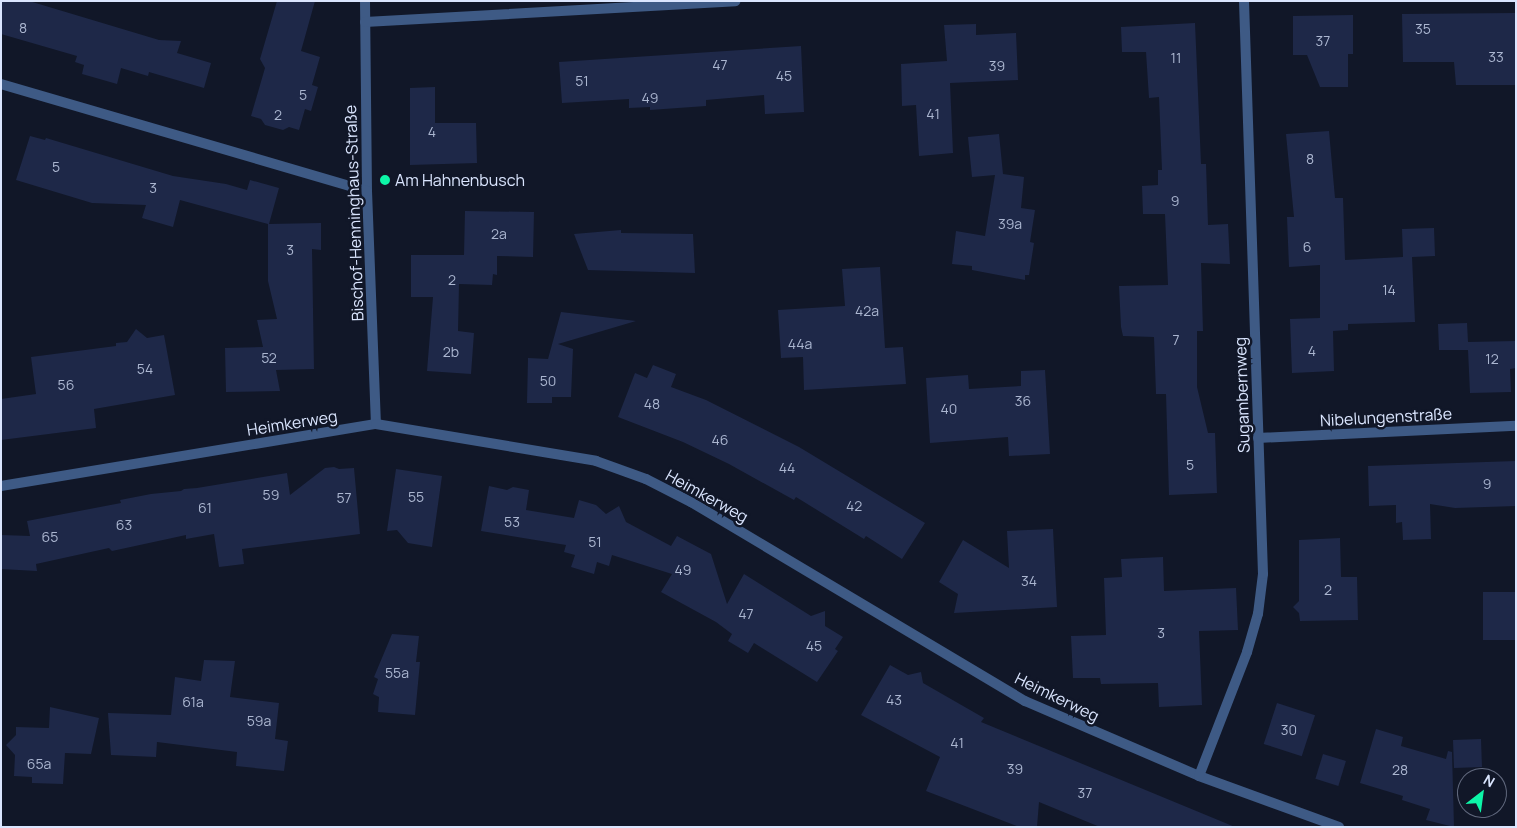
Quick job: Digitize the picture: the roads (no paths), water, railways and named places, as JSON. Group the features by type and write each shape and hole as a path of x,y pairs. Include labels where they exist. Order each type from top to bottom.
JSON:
{"street":[{"name":"Bischof-Henninghaus-Straße","path":"365,1 367,191 376,424"},
{"path":"365,22 735,1"},
{"name":"Sugambernweg","path":"1199,776 1247,652 1258,614 1263,574 1244,1"},
{"path":"1,84 367,191"},
{"name":"Heimkerweg","path":"1,486 376,424 546,451 596,461 646,479 691,502 1025,701 1199,776 1340,827"},
{"name":"Nibelungenstraße","path":"1258,438 1516,426"}],"place":[{"name":"Am Hahnenbusch","path":"385,180"}]}
